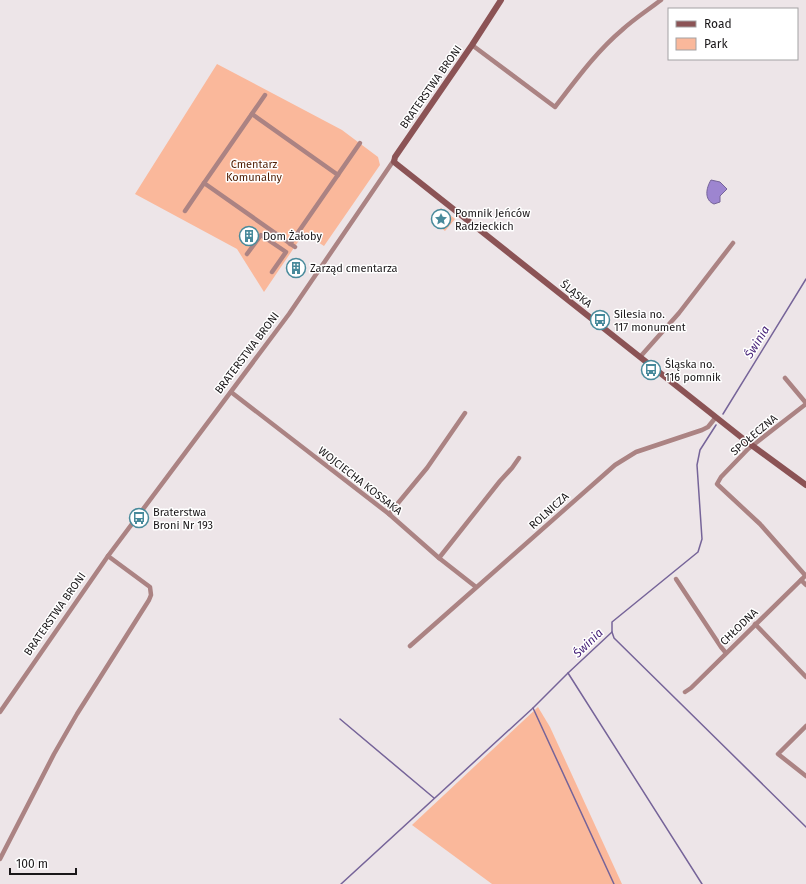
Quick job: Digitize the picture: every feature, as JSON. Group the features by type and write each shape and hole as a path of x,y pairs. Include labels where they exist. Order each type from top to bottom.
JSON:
{"street":[{"name":"BRATERSTWA BRONI","path":"0,712 108,556 289,314 501,0"},
{"path":"472,45 555,107 586,67 614,37 633,20 661,0"},
{"path":"185,211 265,95"},
{"path":"252,114 338,175"},
{"path":"272,272 292,245 360,143"},
{"name":"ŚLĄSKA","path":"394,160 395,163 458,214 716,417 806,485"},
{"path":"204,183 292,245"},
{"path":"247,254 266,227"},
{"path":"261,234 286,252"},
{"path":"640,357 679,313 733,243"},
{"path":"785,378 806,405"},
{"name":"WOJCIECHA KOSSAKA","path":"231,392 389,514 476,587"},
{"name":"SPOŁECZNA","path":"806,405 752,445 721,477 717,484 760,524 806,575"},
{"path":"389,514 426,468 465,413"},
{"name":"ROLNICZA","path":"410,646 615,465 636,452 702,430 708,427 716,417"},
{"path":"440,558 519,458"},
{"path":"0,859 54,754 151,595 150,587 108,556"},
{"name":"CHŁODNA","path":"685,692 806,575"},
{"path":"676,579 726,653"},
{"path":"801,580 806,585"},
{"path":"755,624 806,677"},
{"path":"806,726 778,754 806,776"}],"green space":[{"name":"Cmentarz Komunalny","path":"217,64 342,130 378,157 380,165 324,246 304,233 264,292 237,249 135,194"},
{"path":"441,208 455,219 445,231 431,220"},
{"path":"538,707 550,727 622,884 492,884 412,825"}],"shaded area":[{"path":"711,180 720,182 727,189 720,196 720,202 714,204 707,197 708,187"}],"waterway":[{"name":"Świnia","path":"723,414 806,279"},
{"name":"Świnia","path":"614,884 533,708 612,632 612,622 698,552 702,539 697,465 700,450 716,425"},
{"path":"612,632 614,638 806,827"},
{"path":"568,673 702,884"},
{"path":"341,884 533,708"},
{"path":"340,719 434,798"}],"place":[{"name":"Pomnik Jeńców Radzieckich","path":"441,219"},
{"name":"Dom Żałoby","path":"249,236"},
{"name":"Zarząd cmentarza","path":"296,268"},
{"name":"Silesia no. 117 monument","path":"600,320"},
{"name":"Śląska no. 116 pomnik","path":"651,370"},
{"name":"Braterstwa Broni Nr 193","path":"139,518"}]}
